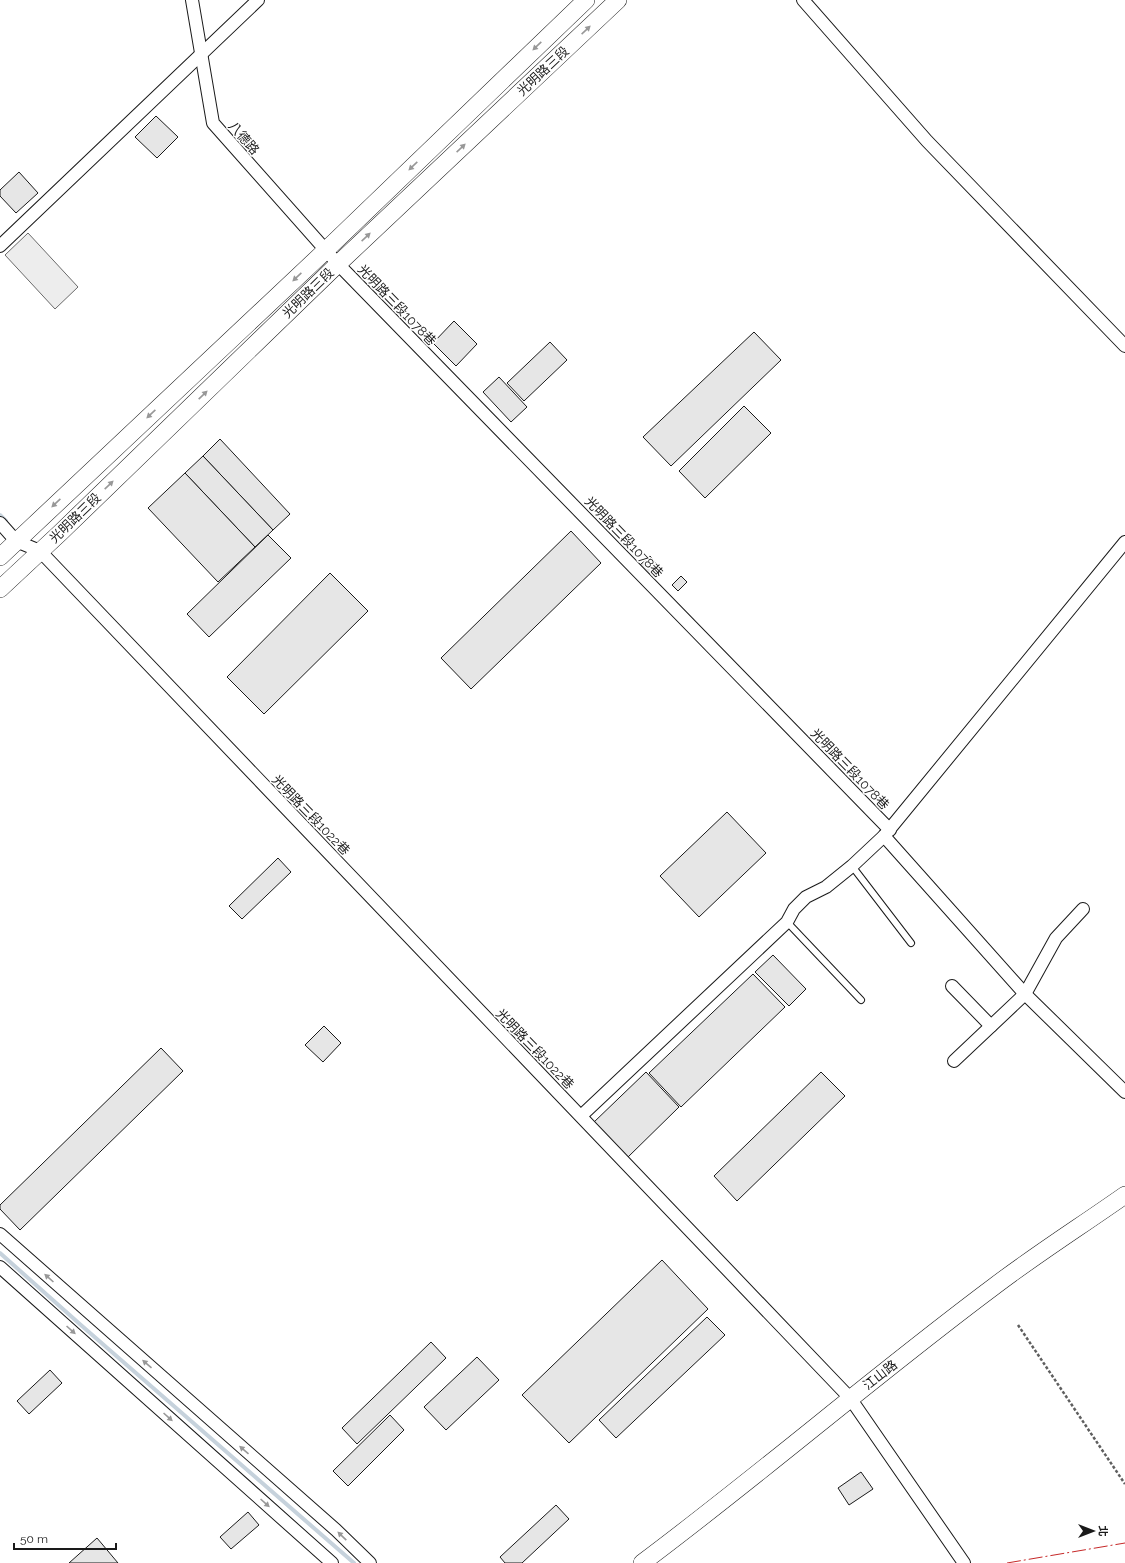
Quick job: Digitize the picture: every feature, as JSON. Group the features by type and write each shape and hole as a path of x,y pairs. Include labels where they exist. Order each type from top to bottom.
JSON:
{"street":[{"name":"八德路","path":"192,0 213,123 338,264"},
{"path":"0,246 258,0"},
{"name":"光明路三段","path":"0,557 16,540 325,251 586,0"},
{"name":"光明路三段","path":"0,589 338,264 618,0"},
{"path":"803,0 927,141 1125,346"},
{"name":"光明路三段1078巷","path":"338,264 887,833 1025,994 1125,1092"},
{"path":"0,523 16,540"},
{"name":"光明路三段1022巷","path":"16,540 40,551 850,1398 964,1563"},
{"path":"581,1116 787,922 794,909 806,897 826,886 852,866 887,833 1125,542"},
{"path":"954,1061 1025,994 1056,938 1083,909"},
{"path":"952,986 991,1026"},
{"name":"江山路","path":"642,1563 993,1287 1125,1196"},
{"path":"0,1234 324,1520 370,1563"},
{"path":"0,1267 332,1563"}],"lane":[{"path":"852,866 911,943"},
{"path":"787,922 861,1000"}],"path":[{"path":"1018,1325 1125,1484"}],"shaded area":[{"path":"28,233 78,287 55,309 5,255"}],"building":[{"path":"156,116 178,137 157,158 135,137"},
{"path":"19,172 38,193 16,213 0,196 0,190"},
{"path":"454,321 477,344 456,366 433,343"},
{"path":"754,332 781,360 671,466 643,437"},
{"path":"550,342 567,360 524,401 507,383"},
{"path":"499,377 527,407 511,422 483,392"},
{"path":"744,406 771,433 705,498 679,471"},
{"path":"220,439 290,514 273,530 203,456"},
{"path":"203,456 273,530 255,547 185,473"},
{"path":"185,473 255,547 218,582 148,508"},
{"path":"571,531 601,563 471,689 441,658"},
{"path":"268,535 291,558 209,637 187,614"},
{"path":"650,556 658,566 649,574 640,565"},
{"path":"330,573 368,611 264,714 227,677"},
{"path":"681,576 687,582 678,591 672,585"},
{"path":"727,812 766,853 699,917 660,876"},
{"path":"278,858 291,872 242,919 229,906"},
{"path":"773,955 806,989 789,1006 755,972"},
{"path":"753,974 785,1007 681,1107 649,1073"},
{"path":"324,1026 341,1043 323,1062 305,1045"},
{"path":"161,1048 183,1071 20,1230 0,1209 0,1205"},
{"path":"646,1072 679,1107 627,1158 593,1123"},
{"path":"821,1072 845,1096 737,1201 714,1176"},
{"path":"662,1260 708,1309 569,1443 522,1395"},
{"path":"707,1317 725,1335 616,1438 599,1420"},
{"path":"431,1342 446,1358 357,1444 342,1428"},
{"path":"477,1357 499,1380 446,1430 424,1407"},
{"path":"50,1370 62,1383 29,1414 17,1401"},
{"path":"390,1415 404,1430 348,1486 333,1471"},
{"path":"861,1472 873,1489 849,1505 838,1488"},
{"path":"556,1505 569,1519 522,1563 505,1563 500,1557"},
{"path":"248,1512 259,1525 231,1549 220,1537"},
{"path":"97,1538 118,1563 69,1563"}],"waterway":[{"path":"0,515 6,521"},
{"path":"0,1253 354,1563"}],"power":[{"path":"1007,1563 1125,1543"}]}
